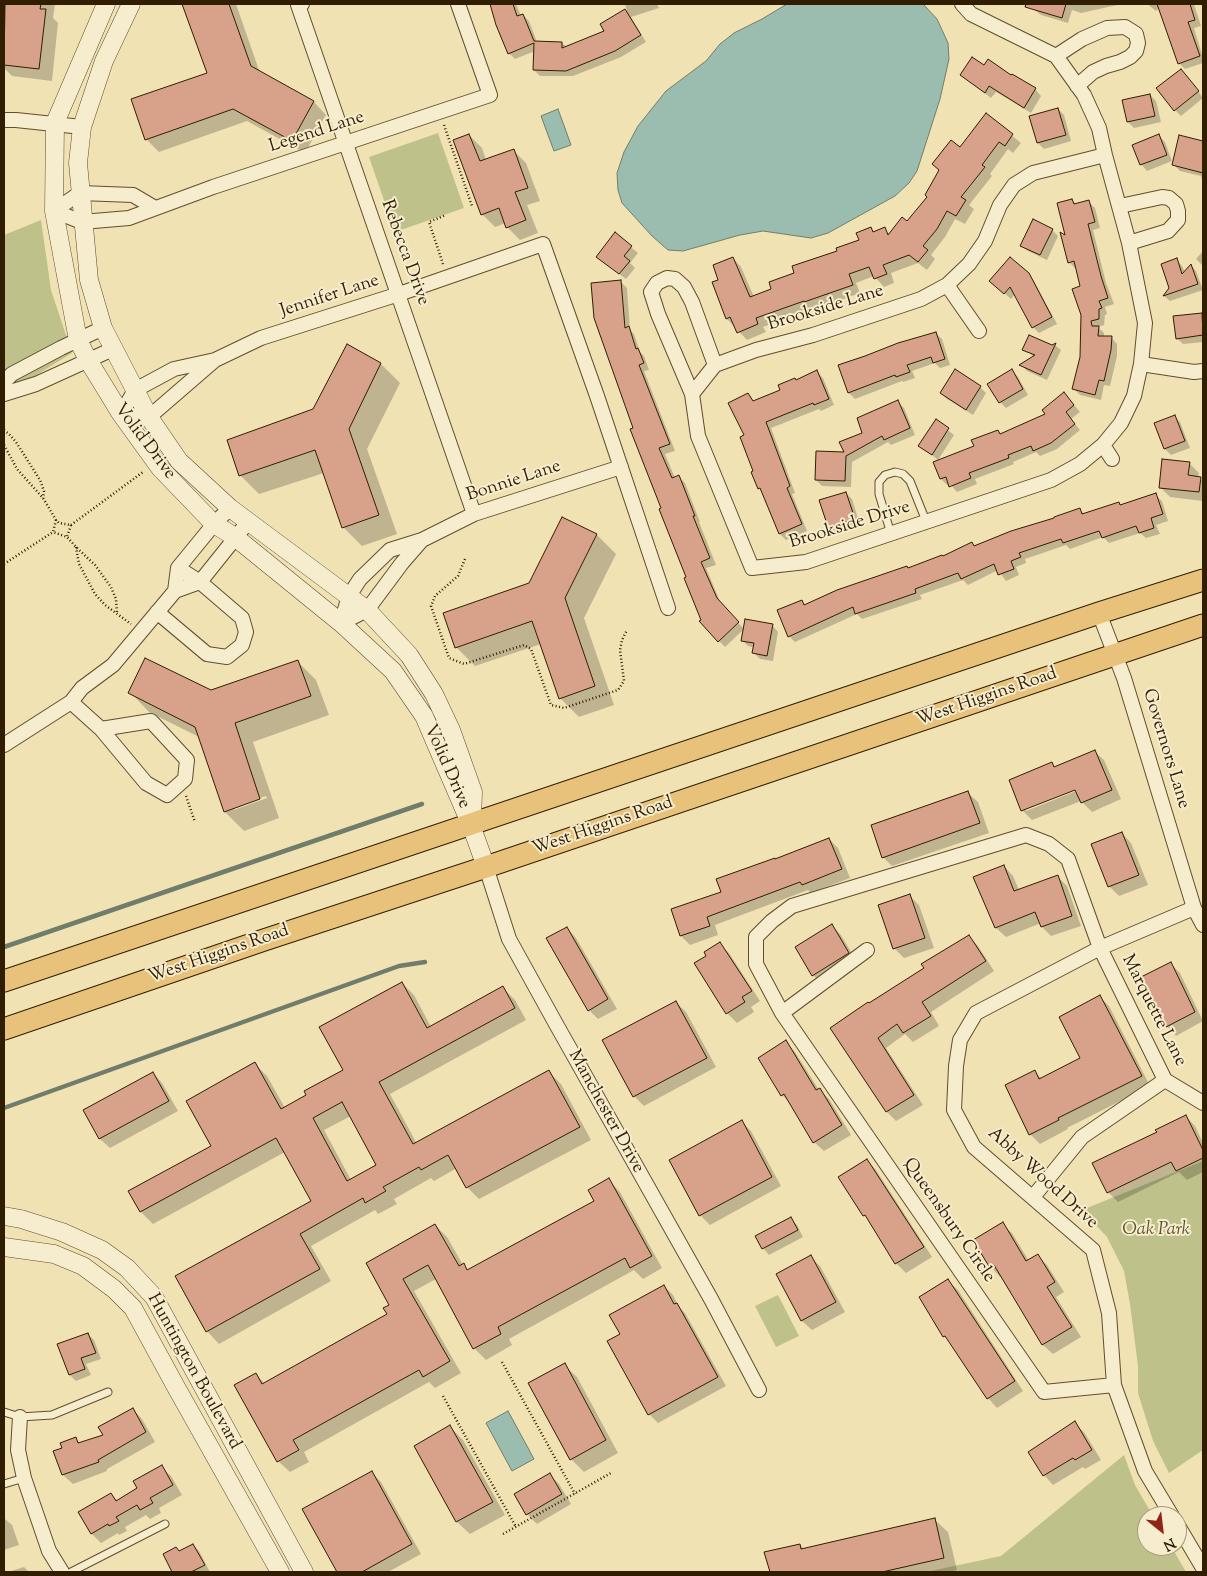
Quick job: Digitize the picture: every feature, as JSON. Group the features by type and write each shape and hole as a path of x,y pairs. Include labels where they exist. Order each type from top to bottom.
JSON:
{"main road":[{"path":"4,981 1099,613 1203,580"},
{"name":"West Higgins Road","path":"4,1029 1203,625"}],"street":[{"name":"Volid Drive","path":"106,4 55,124 54,211 78,340 88,360 122,414 160,468 214,524 235,537 340,623 393,672 424,716 471,825"},
{"name":"Volid Drive","path":"131,4 104,61 82,127 78,163 88,280 103,328 149,417 179,461 230,508 367,610 409,655 434,694 451,730 473,792 471,825"},
{"name":"Rebecca Drive","path":"300,4 345,144 399,294 474,514"},
{"name":"Legend Lane","path":"54,211 82,222 129,218 213,187 490,95 458,4"},
{"name":"Brookside Drive","path":"692,394 698,436 752,568 806,562 1051,480 1080,464 1103,444 1121,423 1134,396 1141,364 1145,323 1129,243 1099,128 1084,95 1056,56 971,14 962,4"},
{"path":"1056,56 1082,39 1107,28 1126,26 1136,34 1138,43 1136,50 1130,57 1093,72 1077,86"},
{"path":"4,120 82,127"},
{"name":"Brookside Lane","path":"714,365 756,350 813,335 921,299 947,285 969,264 985,241 1000,205 1014,185 1033,173 1105,156"},
{"path":"54,211 80,193 133,195 155,208"},
{"path":"1120,206 1162,197 1169,198 1176,204 1178,211 1178,220 1168,231 1129,243"},
{"name":"Jennifer Lane","path":"135,390 174,369 215,360 261,338 399,294 543,244 556,276 621,467"},
{"path":"667,278 675,279 684,287 692,302 714,365 692,394 651,292 657,283 667,278"},
{"path":"947,285 979,330"},
{"path":"4,382 12,374 103,328"},
{"path":"4,394 36,384 113,349"},
{"name":"Jennifer Lane","path":"149,417 215,360"},
{"path":"1141,364 1194,372 1203,370"},
{"path":"135,390 122,414 149,417"},
{"path":"1103,444 1112,459"},
{"path":"621,467 668,608"},
{"name":"Bonnie Lane","path":"340,623 349,596 360,579 390,550 422,540 474,514 621,467"},
{"path":"175,591 178,568 214,524 230,508"},
{"path":"4,745 71,702 82,688 113,665 175,591 200,582 248,522"},
{"name":"Bonnie Lane","path":"340,623 367,610 402,563 422,540"},
{"path":"157,612 207,654 228,657 242,646 246,632 242,618 200,582 178,568"},
{"name":"Governors Lane","path":"1099,613 1116,654 1194,908 1203,925"},
{"path":"71,702 101,729 146,783 167,795 185,779 187,760 150,721 101,729"},
{"name":"Manchester Drive","path":"471,825 510,938 759,1390"},
{"name":"Queensbury Circle","path":"1100,948 1068,859 1050,844 1026,835 792,906 772,921 756,937 756,964 782,1013 1044,1392 1114,1385"},
{"name":"Abby Wood Drive","path":"1166,1506 1145,1471 1114,1385 1109,1313 1093,1250 974,1147 954,1110 956,1066 960,1040 976,1014 1100,948 1194,908"},
{"name":"Marquette Lane","path":"1100,948 1165,1080 1203,1103"},
{"path":"782,1013 867,950"},
{"path":"1033,1197 1082,1137 1165,1080"},
{"name":"Huntington Boulevard","path":"4,1216 21,1219 62,1232 102,1250 127,1268 154,1296 292,1570"},
{"name":"Huntington Boulevard","path":"4,1246 54,1254 83,1266 114,1289 133,1308 176,1387 292,1570"},
{"path":"20,1417 18,1450 24,1478 49,1551 62,1572"},
{"path":"1187,1541 1203,1568"}],"lane":[{"path":"891,534 880,494 879,482 885,474 895,472 903,474 910,481 926,521"},
{"path":"4,1412 20,1417 52,1415 108,1392"},
{"path":"4,1484 24,1478"},
{"path":"71,1572 165,1524"}],"path":[{"path":"443,124 472,206"},
{"path":"436,268 444,266 429,222 446,215"},
{"path":"4,430 16,442 40,480 44,491 44,498"},
{"path":"4,445 17,468 44,498 56,520 59,523 71,525"},
{"path":"67,537 71,525 142,472"},
{"path":"4,564 53,532 56,520"},
{"path":"53,532 67,537 95,565 116,599 118,613 104,605 95,594 79,564 76,547"},
{"path":"465,559 458,576 435,596 431,606 449,658 464,664 524,645 532,649 551,704 564,708 618,690 624,681 620,650 627,630"},
{"path":"186,796 195,822"},
{"path":"502,1362 575,1494"},
{"path":"443,1396 516,1527"},
{"path":"503,1534 611,1473"}],"green space":[{"path":"438,133 464,208 395,232 369,157"},
{"path":"41,220 51,290 72,353 4,395 4,235"},
{"name":"Oak Park","path":"1203,1161 1203,1450 1169,1473 1153,1441 1138,1393 1138,1366 1124,1271 1107,1237 1082,1210"},
{"path":"778,1295 799,1336 776,1347 755,1306"},
{"path":"1124,1455 1135,1485 1147,1506 1137,1506 1137,1556 1177,1556 1186,1572 926,1572 1001,1556"}],"shaded area":[{"path":"787,4 923,4 937,19 948,43 949,59 940,99 917,171 909,183 895,196 828,233 811,238 763,231 740,235 683,251 668,250 652,236 622,203 618,190 617,173 624,152 638,126 666,91 706,61 720,44 734,33"},
{"path":"558,109 571,145 554,151 541,116"},
{"path":"508,1411 534,1459 512,1471 486,1423"}],"building":[{"path":"5,4 41,4 40,9 46,9 39,69 4,65"},
{"path":"182,4 229,4 251,66 314,101 292,141 233,109 145,140 131,99 207,73"},
{"path":"490,4 513,4 517,16 523,14 534,41 562,42 562,48 604,31 600,24 625,9 641,35 615,51 566,71 533,70 534,43 508,54"},
{"path":"1026,4 1066,4 1062,18 1025,7"},
{"path":"1157,4 1190,4 1195,20 1188,22 1200,56 1178,64"},
{"path":"972,57 984,65 988,59 1011,75 1036,88 1024,108 989,86 985,93 960,75"},
{"path":"1181,69 1199,91 1174,111 1156,88"},
{"path":"1150,94 1155,116 1127,122 1122,100"},
{"path":"1058,108 1066,135 1037,143 1029,116"},
{"path":"986,113 1013,134 1005,146 999,142 982,165 985,167 961,197 966,200 956,216 947,211 937,229 923,246 928,250 918,262 909,255 883,265 887,274 874,279 869,267 849,274 853,285 756,318 758,324 737,333 730,317 726,319 712,282 718,280 713,265 733,257 750,297 771,289 769,282 794,273 792,266 837,251 836,248 859,240 856,233 871,227 873,232 885,227 888,235 902,217 907,221 927,197 925,195 939,170 932,164 951,140 960,147"},
{"path":"469,134 480,161 514,149 528,188 515,192 526,220 506,228 499,208 481,215 453,140"},
{"path":"1159,134 1167,155 1140,165 1132,145"},
{"path":"1179,135 1203,141 1203,173 1172,165"},
{"path":"1072,199 1074,204 1089,200 1095,222 1088,224 1108,298 1099,301 1102,308 1099,309 1099,319 1091,321 1092,326 1099,326 1098,336 1112,336 1104,381 1099,380 1095,395 1072,389 1080,357 1081,315 1072,289 1080,286 1074,261 1068,263 1060,232 1065,235 1057,203"},
{"path":"1033,219 1053,229 1040,255 1020,246"},
{"path":"615,232 632,246 624,256 630,261 619,274 596,257"},
{"path":"1010,257 1029,273 1052,317 1032,328 1010,287 1004,294 989,281"},
{"path":"1177,258 1182,274 1191,264 1198,284 1163,296 1169,288 1161,264"},
{"path":"621,280 625,328 629,326 636,349 638,348 644,363 639,365 670,444 659,448 672,478 679,475 695,516 693,516 710,558 701,562 717,598 739,622 718,642 699,621 701,620 684,578 686,577 630,429 633,428 594,318 591,283"},
{"path":"1202,313 1203,335 1176,339 1173,316"},
{"path":"936,332 945,359 933,363 931,357 907,365 910,372 896,377 895,375 848,393 838,365 898,343"},
{"path":"1029,335 1052,345 1056,343 1041,375 1019,365 1035,355 1022,350"},
{"path":"347,344 381,363 349,429 379,515 342,528 315,450 239,476 227,440 313,409"},
{"path":"955,369 981,386 966,410 940,393"},
{"path":"1012,369 1023,389 999,403 987,384"},
{"path":"817,370 829,399 814,405 813,403 766,422 790,486 787,488 802,524 779,534 760,488 758,489 751,472 753,471 740,437 744,435 728,403 748,393 753,401 780,390 778,385 795,378 796,380"},
{"path":"1064,392 1074,405 1066,412 1075,424 1051,443 1033,451 1031,446 1008,455 1009,458 969,473 971,478 949,487 946,477 940,479 933,462 974,446 971,440 998,430 1000,434 1045,414 1042,410"},
{"path":"898,400 910,428 884,440 882,436 846,456 845,481 815,480 816,451 844,452 839,442 862,433 857,418"},
{"path":"1175,415 1185,441 1164,449 1154,423"},
{"path":"936,419 949,428 932,455 918,446"},
{"path":"1162,459 1190,462 1188,475 1201,477 1199,492 1159,488"},
{"path":"846,492 855,519 828,527 819,500"},
{"path":"1156,493 1163,514 1151,518 1154,528 1139,533 1136,526 1102,538 1099,531 1063,543 1061,539 1019,553 1021,557 1011,561 1014,569 998,575 994,564 961,579 958,573 915,589 916,593 855,614 853,607 788,637 777,610 802,600 804,605 837,590 943,556 972,542 974,546 1011,531 1080,508 1082,514 1119,502 1120,505"},
{"path":"562,517 597,534 565,598 595,686 559,699 532,621 455,648 443,613 529,583"},
{"path":"745,619 773,624 767,656 752,653 754,643 741,641"},
{"path":"145,658 211,690 298,660 311,696 235,723 260,799 224,812 195,727 128,693"},
{"path":"1095,750 1112,790 1081,803 1075,790 1021,811 1009,780 1052,762 1054,767"},
{"path":"968,791 980,823 882,858 871,825"},
{"path":"1122,832 1139,875 1108,887 1091,844"},
{"path":"829,838 842,869 802,885 800,882 707,917 710,926 680,936 671,909 721,892 716,879"},
{"path":"1004,865 1014,891 1058,875 1072,916 1041,927 1035,912 995,928 973,877"},
{"path":"910,894 925,938 893,949 878,905"},
{"path":"832,924 849,953 812,976 795,947"},
{"path":"567,927 608,999 588,1011 546,938"},
{"path":"969,935 986,961 922,1002 931,1016 903,1033 897,1024 878,1038 914,1095 886,1112 830,1028 924,968 921,964"},
{"path":"720,942 752,991 742,997 745,1002 726,1014 694,963 706,956 704,952"},
{"path":"1171,962 1195,1012 1166,1027 1141,977"},
{"path":"402,982 427,1028 503,986 515,1008 379,1082 413,1144 549,1070 580,1127 466,1188 448,1155 421,1170 419,1167 383,1187 386,1191 365,1203 363,1198 300,1234 320,1269 206,1332 175,1276 311,1201 276,1138 140,1212 128,1191 211,1146 186,1101 255,1062 281,1109 306,1095 304,1091 343,1070 319,1027","holes":["342,1102 376,1165 347,1181 313,1118"]},
{"path":"1100,995 1142,1076 1058,1118 1059,1120 1029,1135 1005,1085 1035,1070 1039,1079 1080,1058 1059,1017"},
{"path":"676,1001 707,1058 633,1097 602,1040"},
{"path":"786,1040 816,1090 820,1088 842,1125 813,1143 784,1094 781,1096 758,1058"},
{"path":"153,1072 169,1101 99,1139 83,1110"},
{"path":"1186,1115 1203,1150 1203,1158 1176,1171 1171,1162 1107,1193 1092,1163 1157,1132 1155,1130"},
{"path":"742,1120 772,1177 699,1216 669,1160"},
{"path":"867,1159 924,1247 895,1264 865,1215 863,1216 838,1177"},
{"path":"609,1178 652,1256 630,1268 625,1258 498,1327 501,1334 473,1349 428,1265 403,1279 450,1361 423,1377 419,1370 293,1440 299,1450 277,1462 234,1385 256,1373 262,1384 387,1314 383,1308 389,1305 366,1263 435,1224 459,1266 464,1263 467,1270 594,1201 588,1190"},
{"path":"791,1217 798,1230 762,1249 755,1236"},
{"path":"1003,1222 1026,1261 1038,1254 1055,1282 1047,1287 1072,1327 1042,1345 994,1265 990,1268 973,1240"},
{"path":"811,1255 836,1302 801,1321 776,1274"},
{"path":"948,1279 1015,1381 987,1399 945,1336 943,1337 919,1297"},
{"path":"664,1285 674,1304 677,1303 718,1377 648,1415 607,1341 620,1334 609,1315"},
{"path":"88,1333 96,1353 81,1358 85,1369 69,1375 57,1344"},
{"path":"565,1363 606,1440 570,1460 528,1383"},
{"path":"133,1408 146,1432 98,1460 99,1462 62,1475 53,1451 62,1448 60,1443 76,1437 78,1443 103,1435 98,1427"},
{"path":"1075,1421 1092,1450 1075,1460 1073,1458 1043,1476 1028,1452"},
{"path":"450,1425 493,1502 456,1522 414,1446"},
{"path":"162,1465 173,1485 150,1498 153,1503 140,1510 137,1505 116,1517 119,1521 109,1526 108,1524 91,1534 78,1512 111,1493 116,1501 137,1488 133,1481"},
{"path":"372,1471 412,1544 362,1572 337,1572 302,1509"},
{"path":"550,1473 562,1494 526,1515 514,1494"},
{"path":"935,1518 944,1558 882,1572 770,1572 764,1552 800,1544 801,1549"},
{"path":"193,1544 205,1565 191,1572 172,1572 163,1554 176,1547 179,1551"}],"waterway":[{"path":"4,947 422,804"},
{"path":"4,1108 399,966 425,962"}]}
